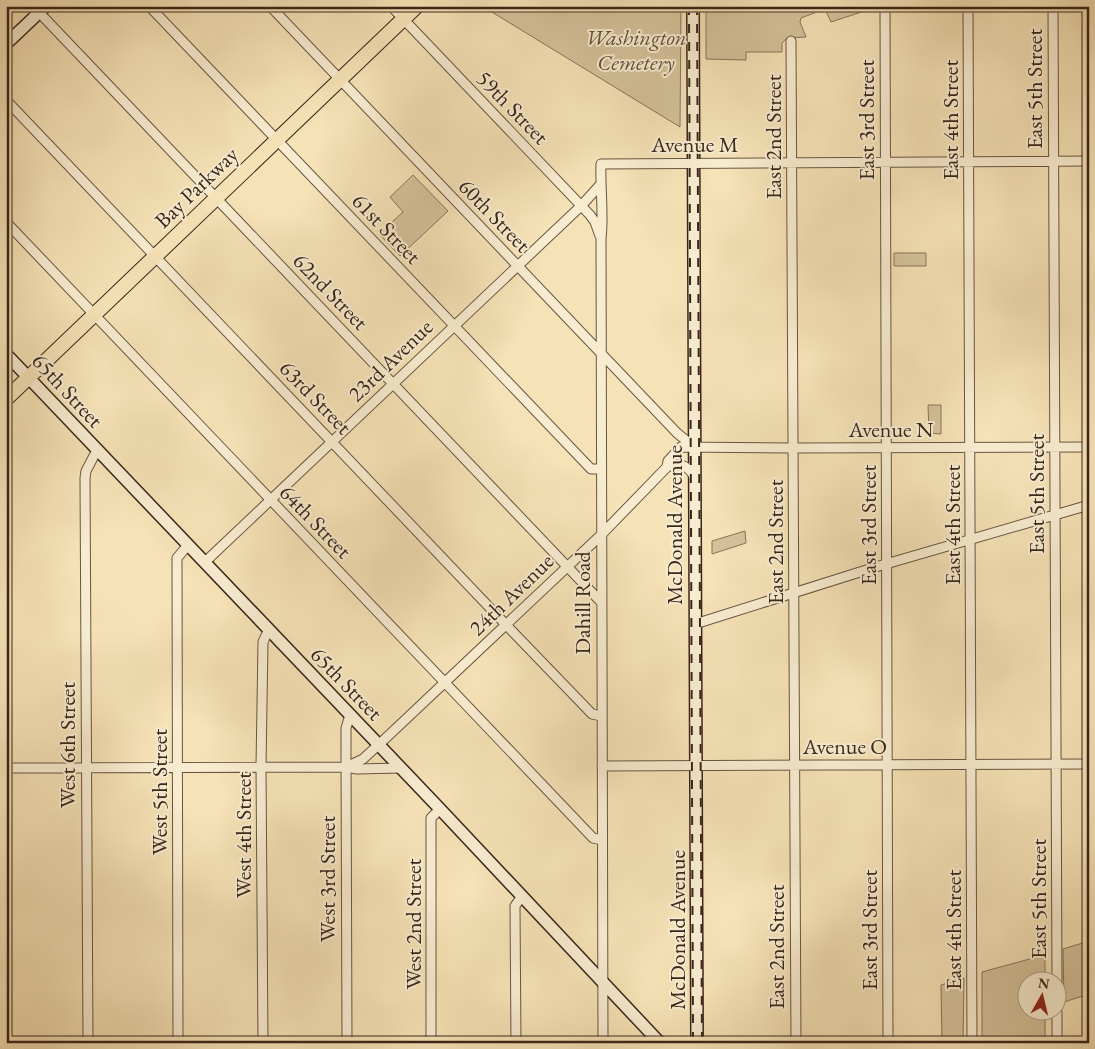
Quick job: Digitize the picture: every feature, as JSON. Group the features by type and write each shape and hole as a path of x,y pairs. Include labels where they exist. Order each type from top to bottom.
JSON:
{"main road":[{"name":"Bay Parkway","path":"6,399 417,6"},
{"name":"McDonald Avenue","path":"693,6 697,1043"},
{"path":"6,44 40,8"},
{"name":"65th Street","path":"6,354 661,1042"}],"street":[{"name":"61st Street","path":"149,6 591,469 600,470"},
{"name":"60th Street","path":"270,6 600,353 677,433 694,447"},
{"name":"59th Street","path":"391,6 595,222 601,239"},
{"name":"East 4th Street","path":"968,6 972,1043"},
{"name":"East 5th Street","path":"1053,6 1057,972"},
{"name":"62nd Street","path":"40,8 216,198 601,602"},
{"name":"East 3rd Street","path":"885,8 888,1043"},
{"name":"East 2nd Street","path":"791,41 796,1043"},
{"name":"63rd Street","path":"6,100 592,714 601,716"},
{"name":"Avenue M","path":"601,164 1089,161"},
{"name":"Dahill Road","path":"601,164 600,185 603,220 601,239 600,353 603,1043"},
{"name":"23rd Avenue","path":"205,562 600,185"},
{"name":"64th Street","path":"6,222 593,838 602,840"},
{"name":"24th Avenue","path":"379,745 601,535 667,467 668,461 682,447 694,447"},
{"name":"Avenue N","path":"694,447 1089,447"},
{"name":"West 6th Street","path":"88,1043 85,478 86,471 97,450"},
{"path":"667,467 674,464 683,465 690,469 694,477"},
{"path":"695,624 887,564 1089,505"},
{"name":"West 5th Street","path":"178,1043 177,558 188,545"},
{"name":"West 4th Street","path":"262,1043 261,767 263,642 269,630"},
{"name":"West 3rd Street","path":"347,1043 346,728 350,715"},
{"path":"346,766 363,759 379,745"},
{"name":"Avenue O","path":"602,766 1089,764"},
{"path":"6,768 346,766 357,769 400,768"},
{"name":"West 2nd Street","path":"431,1043 431,818 440,809"},
{"path":"516,1043 515,906 522,896"},
{"path":"1057,1022 1057,1043"}],"green space":[{"name":"Washington Cemetery","path":"482,6 681,6 680,127"},
{"path":"706,6 880,6 831,22 825,9 801,18 800,22 806,37 787,38 782,43 782,52 746,52 746,60 706,59"},
{"path":"413,175 448,211 400,256 379,234 403,212 390,197"},
{"path":"894,253 926,253 926,266 894,266"},
{"path":"928,405 941,405 941,434 929,433"},
{"path":"745,531 746,543 712,554 712,541"},
{"path":"1089,941 1089,994 1068,1001 1068,972 1063,972 1063,949"},
{"path":"1037,957 1045,957 1045,972 1018,972 1018,1022 1045,1022 1045,1043 982,1043 982,972"},
{"path":"964,978 963,1043 942,1043 941,985"}],"railway":[{"path":"689,6 693,1043"},
{"path":"697,6 702,1043"}]}
